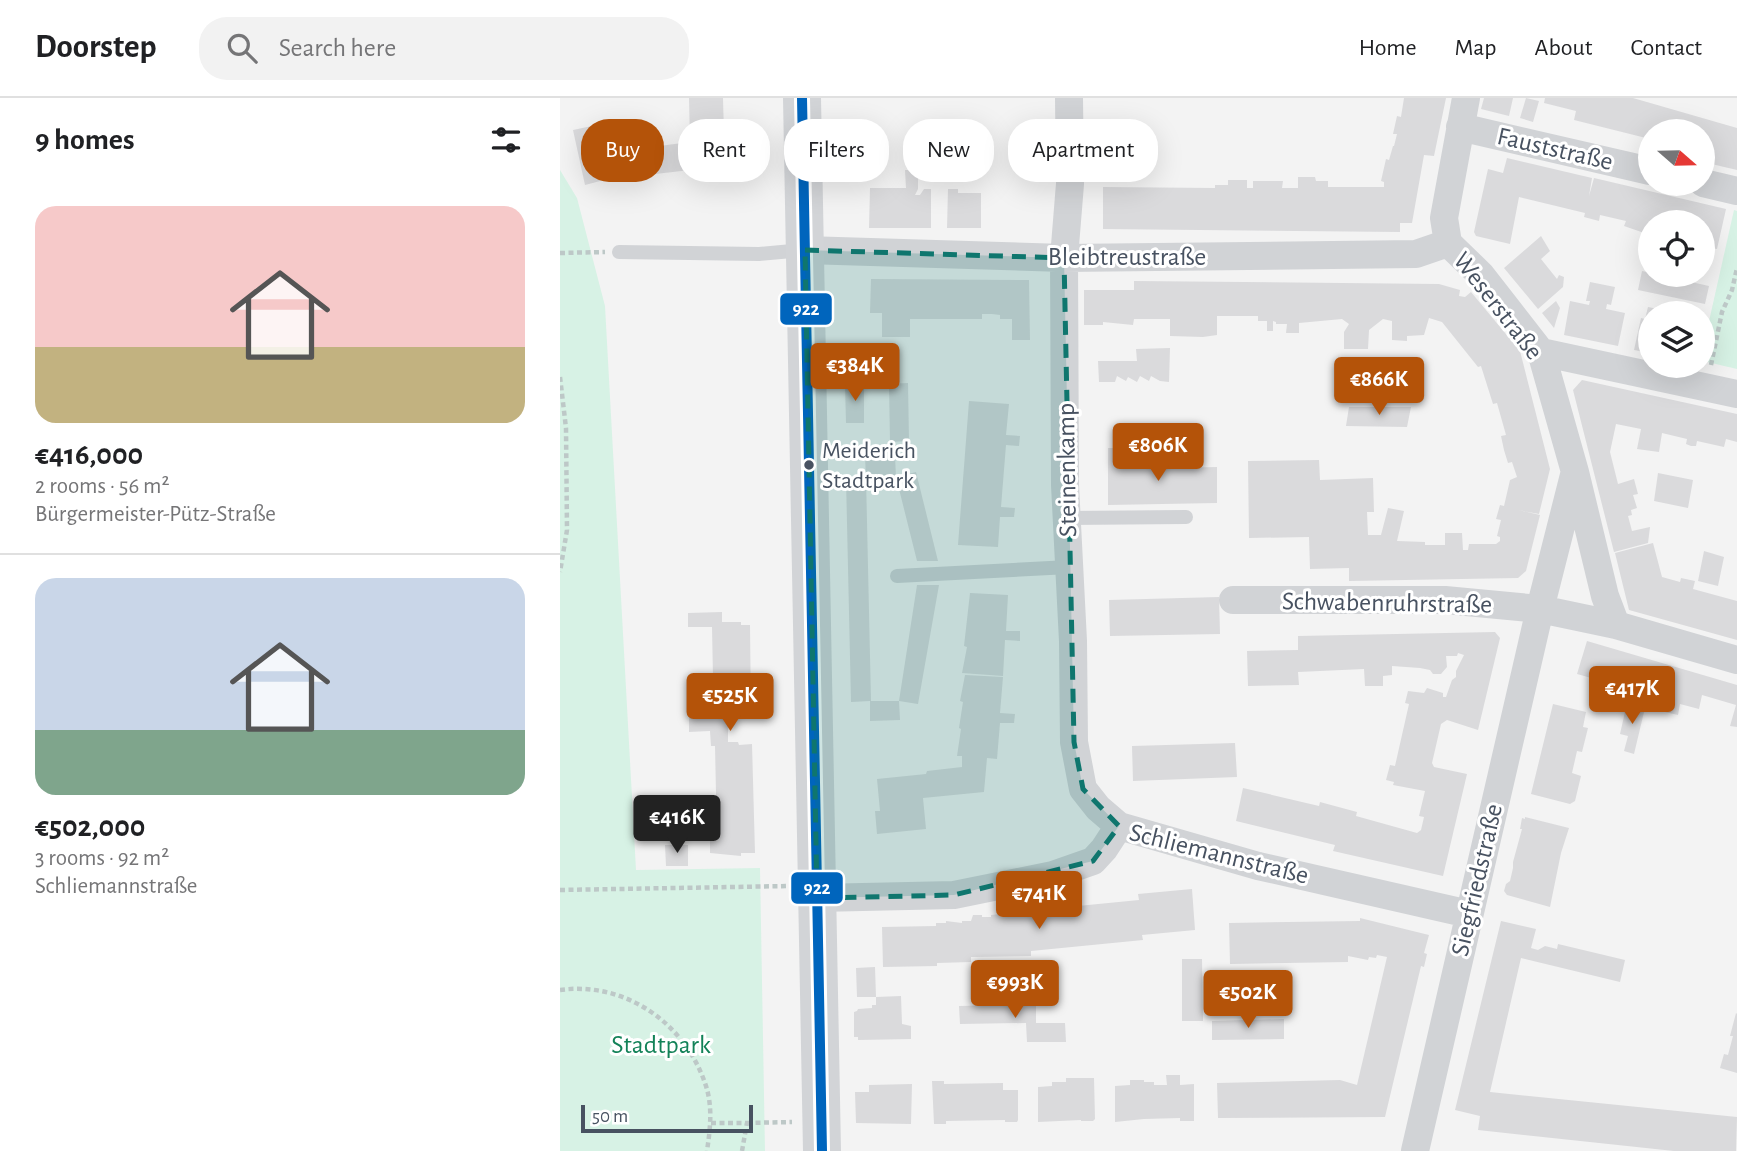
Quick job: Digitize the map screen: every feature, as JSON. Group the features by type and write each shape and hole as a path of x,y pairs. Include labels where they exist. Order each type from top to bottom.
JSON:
{"main road":[{"path":"802,98 822,1151"}],"street":[{"name":"Steinenkamp","path":"1069,98 1070,184 1064,258 1067,518 1074,742 1083,789 1098,808 1119,826"},
{"name":"Weserstraße","path":"1465,98 1444,218 1448,243 1481,275 1541,352 1575,472 1605,596 1616,625"},
{"name":"Fauststraße","path":"1460,127 1638,168"},
{"path":"1715,186 1737,191"},
{"name":"Bleibtreustraße","path":"805,250 1064,258 1416,254 1448,243"},
{"path":"1541,352 1737,394"},
{"path":"1575,472 1540,610 1616,625 1737,660"},
{"name":"Schwabenruhrstraße","path":"1233,600 1445,600 1540,610"},
{"name":"Siegfriedstraße","path":"1415,1151 1540,610"},
{"name":"Schliemannstraße","path":"817,892 954,895 1053,875 1093,861 1119,826 1258,866 1469,914"}],"lane":[{"path":"619,252 760,254 805,250"},
{"path":"1067,518 1186,517"},
{"path":"897,576 1069,567"}],"path":[{"path":"560,253 619,252"},
{"path":"1706,387 1722,313 1732,290 1737,268"},
{"path":"560,377 565,428 567,503 567,530 560,572"},
{"path":"560,890 817,892"},
{"path":"560,990 575,988 610,992 643,1006 671,1027 693,1055 707,1088 711,1123 707,1151"},
{"path":"711,1123 788,1122"},
{"path":"742,1151 747,1123"}],"highlighted area":[{"path":"805,250 1064,258 1074,742 1083,789 1119,826 1093,861 954,895 817,898"}],"green space":[{"name":"Stadtpark","path":"560,170 577,198 605,306 636,870 760,868 765,1151 560,1151"},
{"path":"1734,210 1737,211 1737,369 1715,364 1714,301"}],"building":[{"path":"689,98 723,98 724,119 689,119"},
{"path":"1404,98 1446,98 1434,156 1424,155 1412,223 1400,223 1400,232 1103,229 1103,187 1215,188 1215,185 1228,185 1228,180 1247,180 1247,188 1253,188 1253,181 1283,181 1282,188 1298,188 1298,177 1315,177 1316,181 1328,181 1328,187 1384,187 1384,182 1381,181 1386,159 1389,160 1394,146 1397,134 1393,134 1397,116 1401,117"},
{"path":"1484,98 1513,98 1509,116 1481,109"},
{"path":"1526,98 1539,101 1533,122 1520,118"},
{"path":"1545,98 1633,98 1706,119 1638,119 1638,136 1574,120 1576,111 1544,103"},
{"path":"1715,122 1737,128 1737,170 1715,165"},
{"path":"581,128 581,167 573,130"},
{"path":"678,144 678,171 664,173 664,145"},
{"path":"1507,158 1592,178 1589,196 1594,178 1638,188 1638,196 1671,196 1726,209 1717,249 1715,210 1638,210 1638,231 1624,226 1626,221 1600,215 1599,221 1584,217 1585,213 1519,197 1510,244 1476,236 1474,232 1488,169 1503,173"},
{"path":"906,182 918,182 915,195 920,195 924,189 931,189 931,228 869,228 870,188 906,188"},
{"path":"948,189 958,189 958,193 981,193 981,228 947,228"},
{"path":"1541,236 1550,251 1541,259 1557,279 1559,275 1564,277 1563,287 1538,309 1504,268"},
{"path":"871,279 1029,280 1030,340 1012,340 1012,319 1000,319 1000,315 992,314 982,314 982,319 910,319 910,337 882,337 882,313 870,313"},
{"path":"1134,281 1439,284 1460,290 1459,296 1465,297 1471,292 1520,351 1550,469 1539,514 1518,510 1540,515 1526,571 1518,578 1349,581 1349,568 1310,569 1309,537 1249,538 1248,461 1319,460 1320,480 1373,478 1374,512 1367,512 1368,535 1381,535 1388,508 1404,511 1397,541 1445,545 1445,533 1462,533 1463,550 1468,550 1469,544 1496,544 1500,541 1497,536 1501,520 1496,519 1500,505 1504,506 1510,480 1517,477 1504,450 1501,436 1506,435 1497,403 1493,404 1481,366 1478,367 1442,322 1429,318 1424,335 1407,336 1407,341 1392,340 1392,321 1383,319 1369,330 1368,349 1344,349 1344,332 1349,324 1342,319 1299,323 1299,333 1286,333 1287,324 1276,324 1273,321 1273,331 1267,331 1267,321 1258,321 1258,316 1217,316 1217,335 1203,337 1170,336 1170,319 1134,319 1133,325 1103,322 1103,325 1084,325 1084,290 1134,290"},
{"path":"1590,282 1615,287 1611,305 1607,304 1606,309 1625,313 1618,346 1564,335 1570,301 1589,305 1590,301 1586,301"},
{"path":"1639,287 1709,287 1706,301 1691,301 1638,290"},
{"path":"1556,301 1560,308 1554,328 1542,313"},
{"path":"1638,332 1638,351 1634,350"},
{"path":"1170,348 1169,382 1151,376 1149,381 1140,376 1137,382 1128,377 1126,381 1117,376 1115,382 1099,382 1098,361 1137,361 1136,349"},
{"path":"1582,380 1737,414 1737,442 1726,439 1724,447 1697,441 1696,446 1691,446 1686,444 1687,439 1662,433 1659,452 1637,449 1641,429 1616,424 1610,452 1618,484 1634,479 1638,494 1633,495 1637,508 1631,510 1632,515 1628,516 1632,531 1650,527 1648,543 1614,552 1573,390"},
{"path":"908,383 909,441 890,442 889,384"},
{"path":"845,384 864,384 864,423 846,423"},
{"path":"969,401 1009,404 1006,435 1020,436 1019,446 1006,445 1001,507 1015,508 1014,517 1000,517 998,547 958,545"},
{"path":"1349,407 1411,407 1407,427 1346,426"},
{"path":"1108,448 1128,448 1129,469 1217,467 1217,503 1108,505"},
{"path":"895,456 896,477 866,477 865,457"},
{"path":"916,472 938,561 917,561 896,477"},
{"path":"1658,473 1693,480 1688,508 1654,501"},
{"path":"866,477 871,701 899,701 900,720 870,721 870,701 851,702 846,478"},
{"path":"1653,543 1662,577 1680,582 1681,578 1695,581 1693,589 1737,601 1737,640 1629,610 1615,553"},
{"path":"1704,551 1724,557 1718,586 1698,581"},
{"path":"917,585 939,585 918,704 899,701"},
{"path":"970,593 1008,595 1006,631 1020,631 1020,641 1005,640 1003,676 962,673 967,647 964,646"},
{"path":"1219,597 1220,634 1110,636 1109,600"},
{"path":"722,612 722,622 750,625 751,717 728,720 728,742 752,744 755,853 741,853 741,856 710,853 710,841 717,841 715,746 711,746 710,731 689,732 689,717 714,717 713,689 708,689 708,678 713,678 712,627 688,627 688,613"},
{"path":"1495,632 1500,638 1478,730 1447,720 1441,724 1432,763 1434,767 1467,774 1443,876 1333,851 1335,845 1236,821 1243,788 1319,806 1320,802 1357,812 1356,816 1417,833 1421,830 1424,817 1419,816 1425,791 1393,785 1394,782 1386,780 1390,765 1395,766 1409,704 1405,703 1408,691 1424,693 1427,688 1443,693 1443,697 1446,697 1464,655 1458,653 1457,656 1446,656 1447,667 1441,674 1433,674 1430,670 1420,668 1392,666 1392,675 1383,676 1383,686 1365,686 1364,669 1298,672 1299,685 1248,686 1247,651 1298,650 1298,636"},
{"path":"1587,641 1737,685 1737,727 1730,726 1736,705 1702,695 1699,709 1680,704 1678,715 1653,710 1656,698 1613,684 1613,687 1601,684 1602,681 1577,674"},
{"path":"965,675 1003,677 1000,713 1015,714 1014,723 1000,723 997,759 987,758 984,792 923,798 926,829 877,834 875,811 880,811 877,779 962,767 962,756 957,756 963,702 960,701"},
{"path":"1627,703 1645,708 1634,754 1624,751 1628,736 1620,734"},
{"path":"1553,704 1586,712 1583,727 1588,728 1582,752 1577,751 1572,773 1581,776 1575,801 1570,804 1531,794"},
{"path":"1235,743 1237,777 1133,781 1132,746"},
{"path":"1522,818 1569,828 1550,907 1507,895 1504,891 1510,881"},
{"path":"665,845 688,845 688,866 666,866"},
{"path":"1192,889 1195,930 1142,935 1143,940 1031,951 1031,956 971,957 971,962 937,963 937,966 883,967 882,927 936,926 936,923 946,921 962,923 971,921 973,915 1028,915 1027,911 1139,900 1138,894"},
{"path":"1360,918 1429,935 1424,953 1427,954 1424,967 1421,966 1385,1117 1218,1118 1217,1083 1340,1080 1357,1085 1387,957 1377,955 1376,958 1369,957 1368,960 1348,956 1348,962 1230,964 1229,923 1360,921"},
{"path":"1501,921 1536,929 1531,948 1538,950 1545,946 1557,949 1558,944 1625,960 1620,982 1521,958 1490,1092 1737,1117 1736,1151 1674,1151 1478,1130 1480,1116 1455,1110"},
{"path":"1182,959 1202,959 1203,1021 1182,1021"},
{"path":"875,967 876,997 857,997 856,968"},
{"path":"901,996 902,1024 911,1026 911,1039 858,1040 858,1037 854,1037 854,1012 872,1008 872,1005 876,1005 876,997"},
{"path":"1036,1004 1036,1023 1065,1023 1066,1042 1027,1042 1026,1023 960,1024 959,1006"},
{"path":"1736,1013 1737,1073 1720,1068 1724,1054 1728,1055"},
{"path":"1284,1019 1284,1039 1212,1040 1212,1021"},
{"path":"1166,1075 1180,1075 1180,1085 1194,1084 1194,1121 1180,1121 1180,1118 1115,1122 1115,1086 1130,1085 1130,1080 1167,1085"},
{"path":"1066,1078 1094,1078 1095,1119 1038,1122 1038,1087 1052,1086 1052,1082 1066,1082"},
{"path":"932,1081 944,1081 944,1084 1003,1083 1003,1090 1018,1090 1018,1120 946,1121 946,1124 934,1124"},
{"path":"912,1084 911,1124 856,1123 855,1092 869,1092 869,1085"}],"transit line":[{"name":"922","path":"802,98 822,1151"}],"place":[{"name":"Meiderich Stadtpark","path":"809,465"}]}
